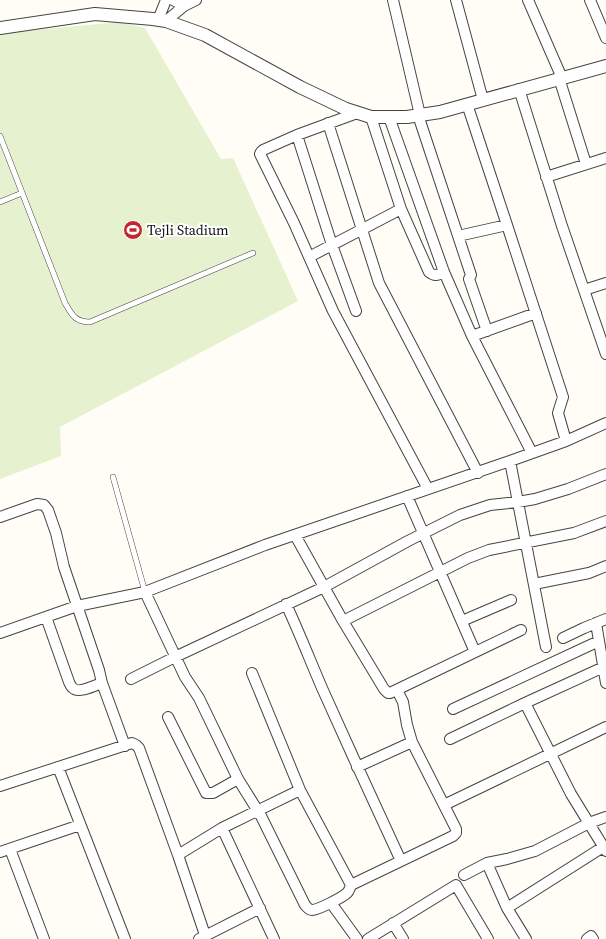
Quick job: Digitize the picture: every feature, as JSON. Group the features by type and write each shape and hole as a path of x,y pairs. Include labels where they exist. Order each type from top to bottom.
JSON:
{"street":[{"path":"162,21 166,0"},
{"path":"173,0 184,6"},
{"path":"162,21 184,6 196,0"},
{"path":"394,0 419,115 471,275 469,279 487,331"},
{"path":"456,0 483,100"},
{"path":"528,0 560,78 586,164"},
{"path":"590,0 606,38"},
{"path":"0,28 96,14 162,21 205,35 300,87 346,109 371,117 407,117 440,112 606,66"},
{"path":"519,89 562,226 606,354"},
{"path":"467,104 508,225 563,398 558,413 566,440"},
{"path":"357,113 297,134 263,150 260,154 294,223 333,311 428,489"},
{"path":"371,117 401,209 429,272 436,276 444,272"},
{"path":"388,117 444,272 472,336 532,453"},
{"path":"328,123 379,282 478,473"},
{"path":"297,134 332,245 356,311"},
{"path":"546,177 606,158"},
{"path":"309,257 401,209"},
{"path":"458,236 508,225"},
{"path":"584,290 606,283"},
{"path":"472,336 536,313"},
{"path":"0,633 77,606 145,592 266,545 478,473 566,440 606,423"},
{"path":"510,461 546,647"},
{"path":"131,679 175,656 324,587 460,515 490,505 535,499 568,489 606,474"},
{"path":"407,496 476,652"},
{"path":"0,517 37,504 44,506 48,510 56,532 64,567 102,683 125,746"},
{"path":"343,621 468,558 489,550 574,533 606,521"},
{"path":"295,535 343,621 385,691 388,693 521,630"},
{"path":"534,584 589,573 606,566"},
{"path":"145,592 185,677 199,698 238,779 261,816 308,908 311,910 331,903 344,895 348,892 351,885 453,836 456,833 456,829 412,742 403,702 397,690"},
{"path":"462,621 511,600"},
{"path":"286,604 357,767 401,861"},
{"path":"46,617 72,688 80,690 102,683"},
{"path":"563,638 606,619"},
{"path":"596,623 605,667 606,683"},
{"path":"453,709 599,641"},
{"path":"450,739 605,667"},
{"path":"252,673 300,790 351,885"},
{"path":"507,908 605,849 571,794 525,703"},
{"path":"168,717 206,793 213,793 238,779"},
{"path":"444,805 606,727"},
{"path":"357,767 412,742"},
{"path":"0,786 125,746 132,744 136,745 139,748 178,854 202,937 260,908"},
{"path":"58,767 125,939"},
{"path":"178,854 222,828 300,790"},
{"path":"464,875 487,863 535,851 589,823 606,817"},
{"path":"0,852 80,825"},
{"path":"222,828 274,939"},
{"path":"10,849 44,939"},
{"path":"487,863 507,908 526,939"},
{"path":"368,939 456,885 488,939"},
{"path":"331,903 357,939"},
{"path":"393,923 403,939"},
{"path":"587,939 591,936 593,939"}],"lane":[{"path":"0,136 65,303 75,318 82,322 90,322 253,254"},
{"path":"0,202 22,193"},
{"path":"113,477 145,592"}],"green space":[{"name":"Tejli Stadium","path":"120,22 145,28 221,159 233,158 298,301 60,427 61,456 0,479 0,35 24,31"}],"place":[{"name":"Tejli Stadium","path":"133,230"}]}
